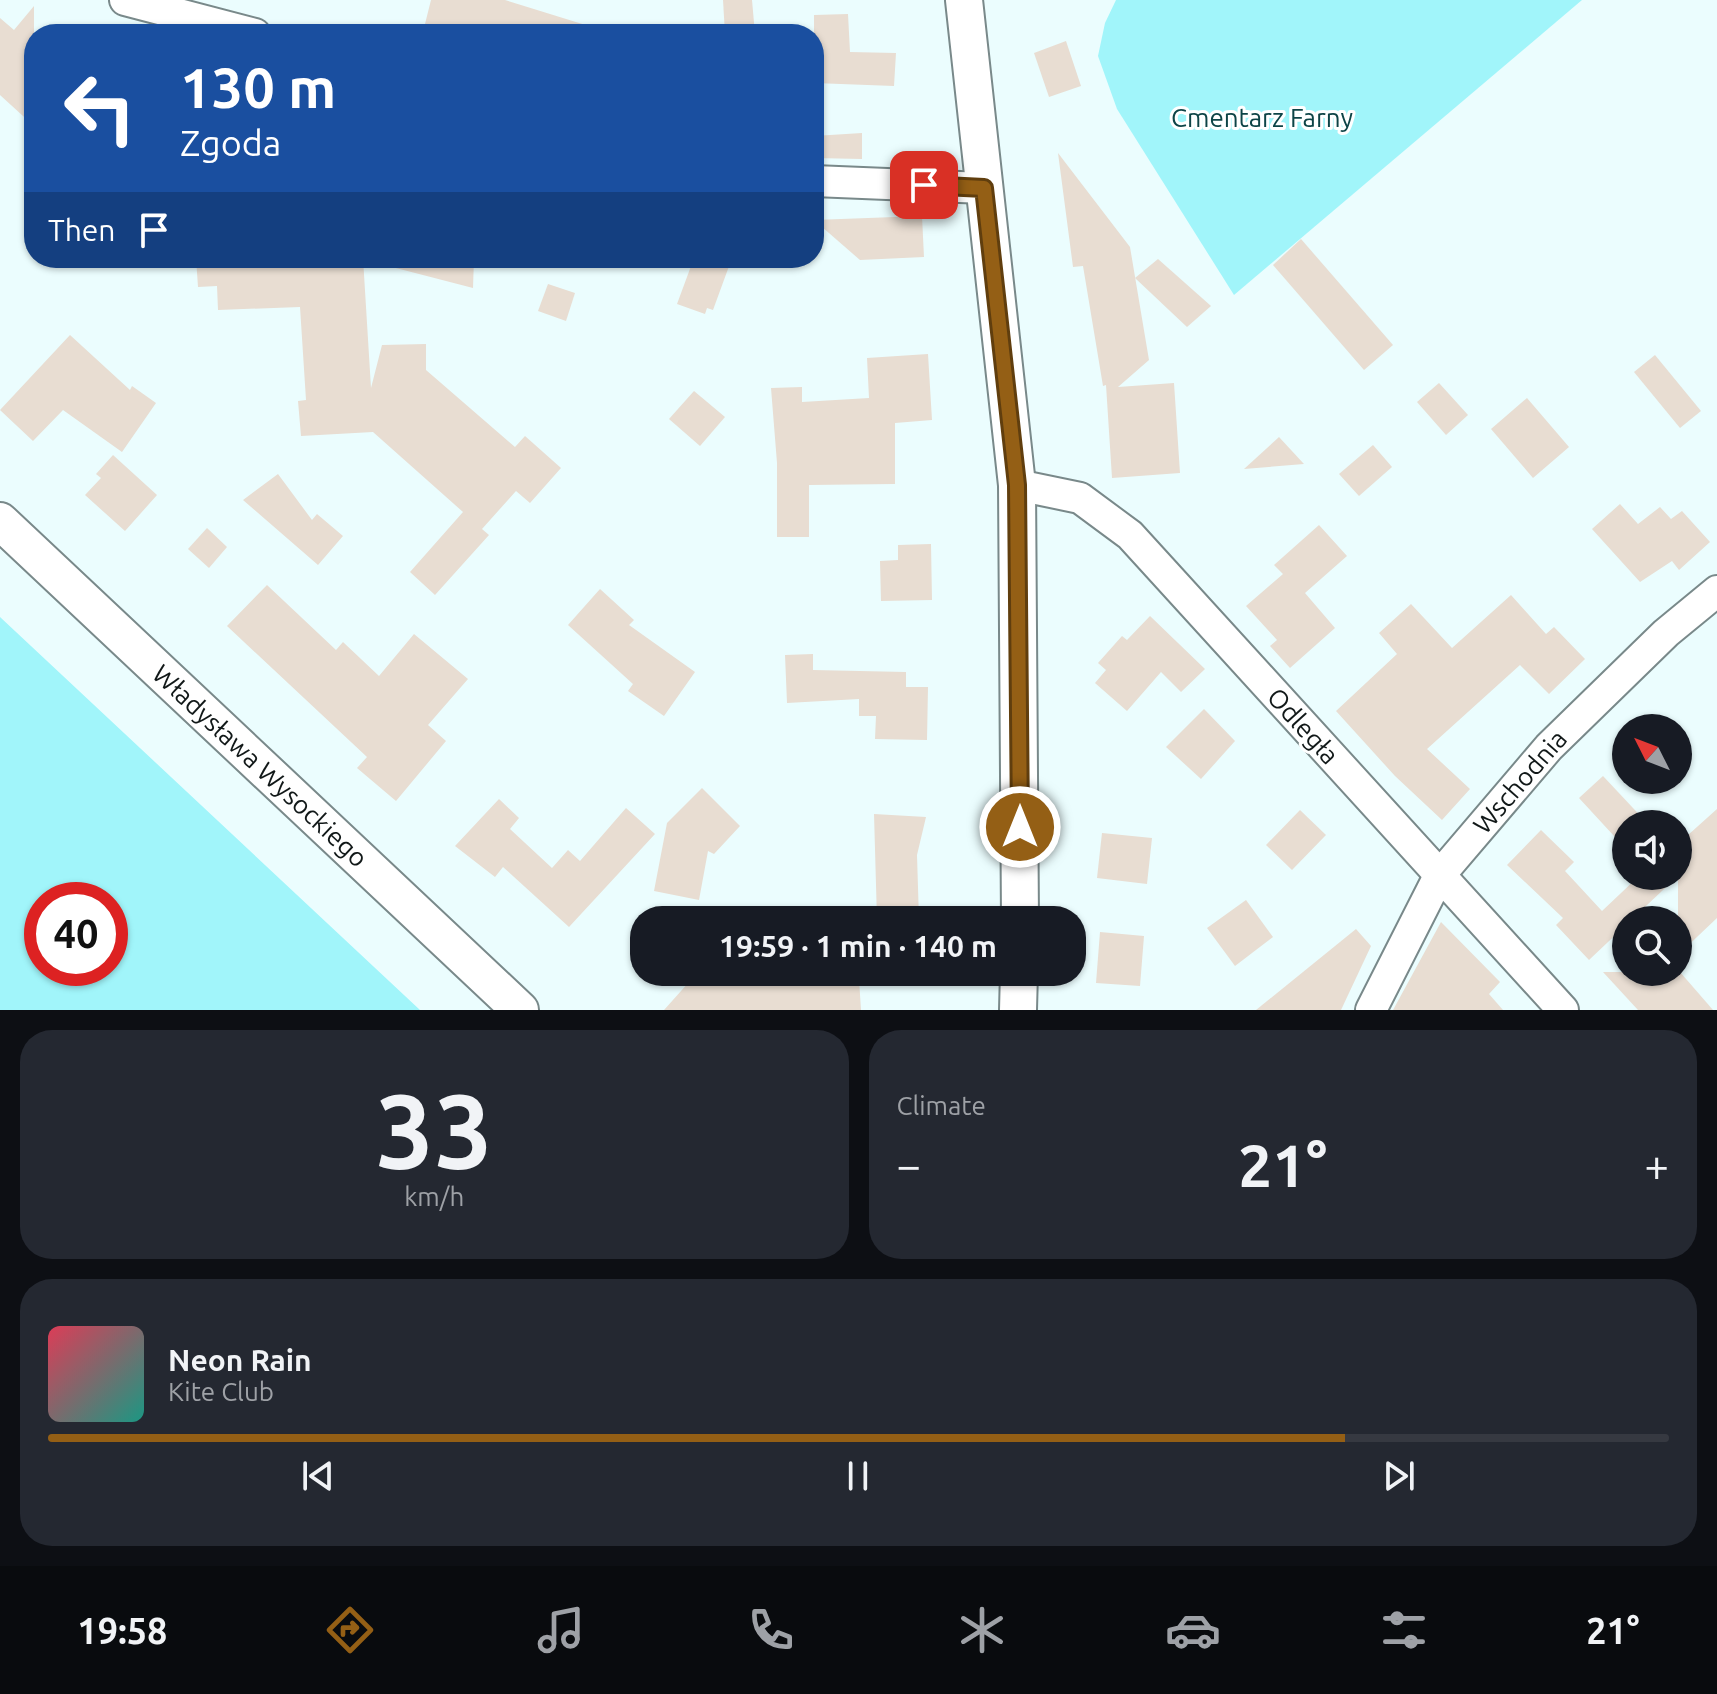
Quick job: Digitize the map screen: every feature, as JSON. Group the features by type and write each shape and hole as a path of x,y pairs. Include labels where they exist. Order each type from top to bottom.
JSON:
{"street":[{"path":"125,0 217,24"},
{"path":"964,0 1017,485 1020,906"},
{"path":"824,181 984,188"},
{"name":"Odległa","path":"1017,485 1080,498 1130,535 1563,1010"},
{"name":"Władysława Wysockiego","path":"0,521 520,1010"},
{"name":"Wschodnia","path":"1371,1010 1439,876 1558,738 1666,633 1717,591"},
{"path":"1018,1010 1019,986"}],"green space":[{"name":"Cmentarz Farny","path":"1116,0 1582,0 1234,295 1117,109 1098,56 1105,23"},
{"path":"0,617 420,1010 0,1010"}],"building":[{"path":"431,0 505,0 582,24 425,24"},
{"path":"723,0 752,0 754,24 724,24"},
{"path":"34,6 34,24 24,24 24,117 0,95 0,18 14,30"},
{"path":"848,14 850,52 896,53 894,86 824,83 824,24 814,24 814,15"},
{"path":"1066,41 1081,86 1049,97 1034,53"},
{"path":"862,133 862,159 824,158 824,135"},
{"path":"1058,153 1130,247 1149,360 1118,387 1174,383 1180,473 1112,478 1106,385 1103,386 1083,266 1073,267"},
{"path":"922,216 924,257 860,260 824,229 824,220"},
{"path":"1301,239 1393,345 1364,370 1273,265"},
{"path":"1158,259 1211,306 1187,327 1135,278"},
{"path":"197,268 364,268 371,388 382,345 426,344 426,370 515,447 525,436 561,468 530,503 516,491 482,529 489,535 435,595 410,572 463,512 373,432 301,436 298,401 306,400 300,307 218,310 217,286 198,287"},
{"path":"396,268 474,268 473,288"},
{"path":"690,268 728,268 713,310 707,308 705,314 677,304"},
{"path":"548,284 575,293 566,321 538,311"},
{"path":"70,335 130,390 132,386 156,403 122,452 63,410 33,441 0,410"},
{"path":"928,354 932,420 895,423 895,484 809,485 809,537 777,537 777,463 771,388 802,387 802,402 869,398 867,358"},
{"path":"1655,355 1701,411 1680,428 1634,372"},
{"path":"1439,383 1468,415 1446,435 1417,402"},
{"path":"694,391 725,417 700,446 669,419"},
{"path":"1527,398 1569,447 1533,478 1491,429"},
{"path":"1279,437 1304,464 1244,469"},
{"path":"1373,445 1392,467 1359,496 1339,474"},
{"path":"113,455 157,495 125,531 85,495 101,478 96,474"},
{"path":"278,474 312,520 317,514 343,536 318,565 243,500"},
{"path":"1620,504 1638,524 1660,507 1671,519 1682,511 1710,542 1679,570 1672,561 1640,582 1592,529"},
{"path":"1319,525 1347,556 1305,593 1335,628 1290,668 1270,646 1277,640 1246,606 1283,574 1274,565"},
{"path":"207,528 227,547 209,568 188,549"},
{"path":"931,544 932,600 881,601 880,561 898,560 898,545"},
{"path":"267,585 336,650 343,642 379,676 414,634 468,679 428,725 446,741 396,801 357,768 367,757 227,626"},
{"path":"600,589 634,620 629,625 695,672 664,716 628,691 633,684 568,625"},
{"path":"1511,595 1546,634 1554,627 1585,659 1549,694 1520,665 1427,749 1470,789 1442,820 1395,776 1336,711 1397,654 1379,633 1411,604 1452,648"},
{"path":"1150,616 1205,669 1181,692 1161,672 1127,711 1095,683 1106,670 1098,663 1122,636 1127,640"},
{"path":"813,654 813,670 906,672 906,687 928,687 927,740 875,739 876,716 859,716 859,699 787,703 785,655"},
{"path":"1204,709 1235,741 1201,779 1166,747"},
{"path":"1603,776 1612,786 1612,794 1620,794 1635,810 1612,810 1612,834 1579,798"},
{"path":"702,788 740,826 714,854 708,851 699,900 654,891 667,823"},
{"path":"499,799 519,818 510,829 552,868 568,850 580,861 626,808 655,834 569,927 503,867 495,877 455,846"},
{"path":"1717,809 1717,918 1692,942 1692,906 1678,906 1678,890 1692,890 1692,831"},
{"path":"1300,810 1326,835 1292,870 1266,845"},
{"path":"874,814 926,817 917,855 919,906 877,906"},
{"path":"1541,830 1574,862 1565,871 1602,911 1624,890 1663,890 1646,906 1612,906 1612,938 1589,960 1556,925 1563,918 1507,865"},
{"path":"1102,833 1152,838 1147,884 1097,878"},
{"path":"1246,900 1273,937 1235,966 1207,928"},
{"path":"1441,922 1500,982 1489,994 1503,1010 1393,1010"},
{"path":"1356,929 1371,946 1341,1010 1256,1010"},
{"path":"1100,932 1144,936 1140,986 1096,983"},
{"path":"1603,972 1612,972 1612,982"},
{"path":"685,986 859,986 861,1010 664,1010"},
{"path":"1616,986 1692,986 1713,1010 1638,1010"}],"route":[{"path":"924,185 984,188 1017,485 1020,827"}]}
